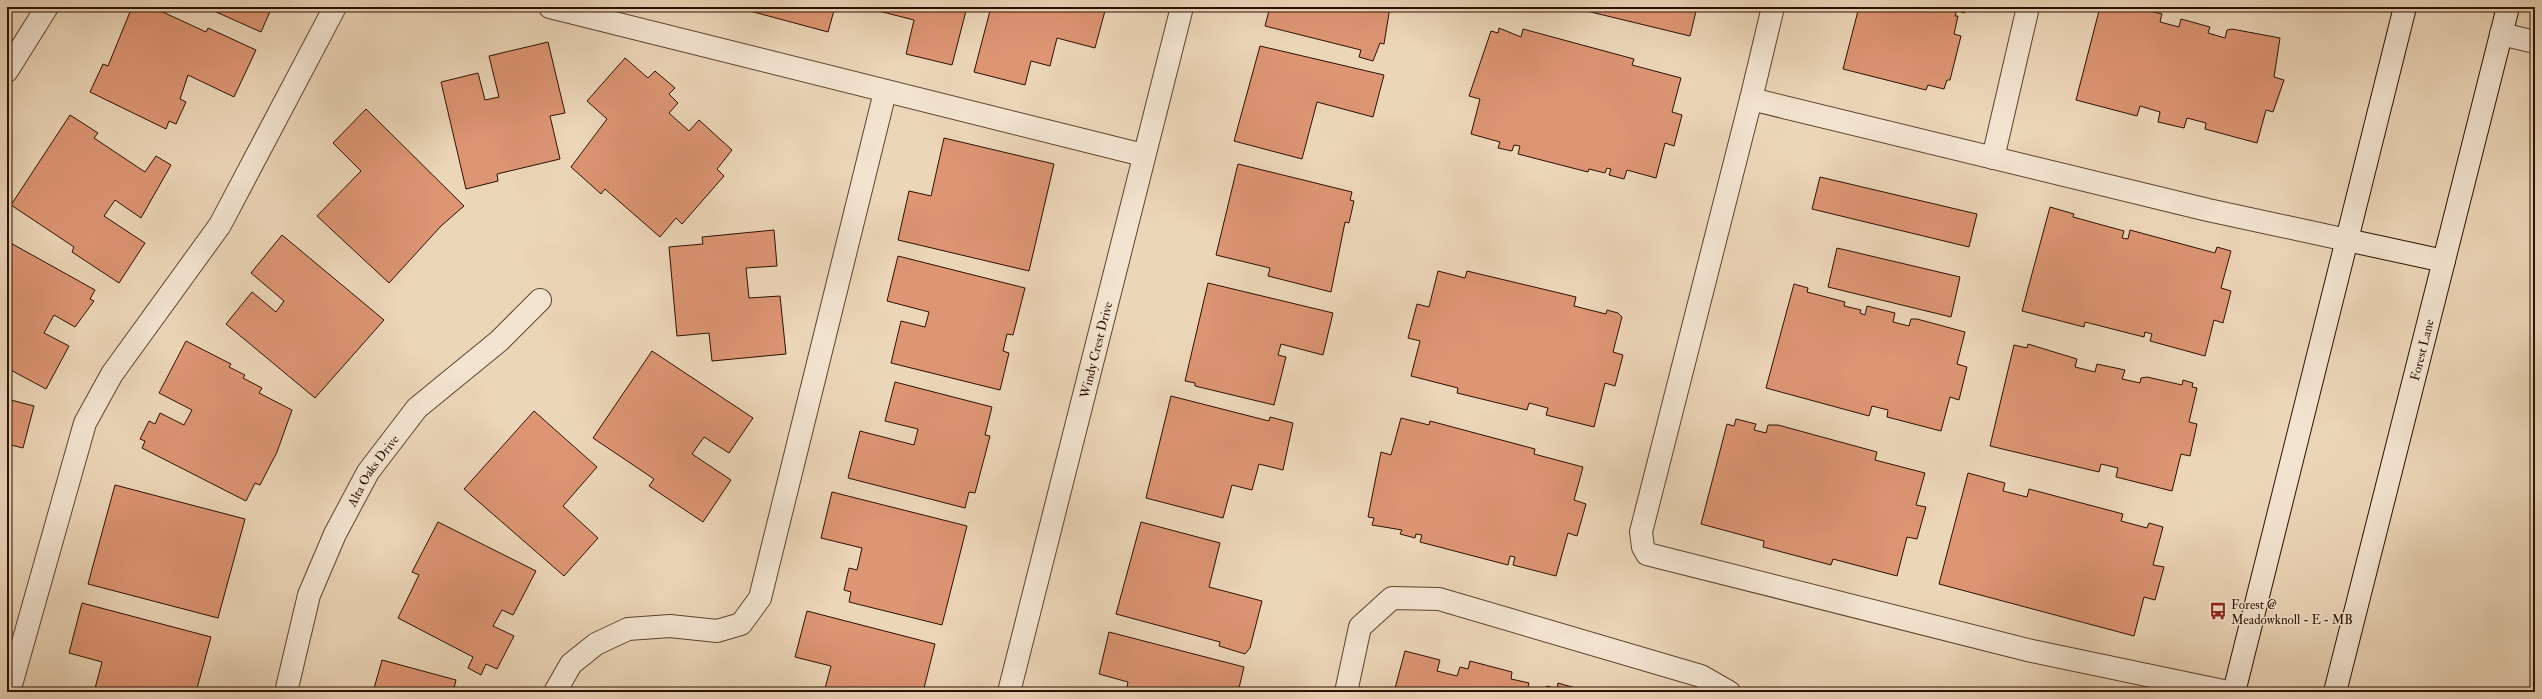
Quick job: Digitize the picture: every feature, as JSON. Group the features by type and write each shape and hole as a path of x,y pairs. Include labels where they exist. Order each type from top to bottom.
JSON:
{"main road":[{"path":"7,71 47,7"},
{"path":"9,692 86,423 112,374 220,225 335,7"},
{"path":"550,7 1143,156"},
{"name":"Windy Crest Drive","path":"1009,692 1143,156 1182,7"},
{"path":"1773,7 1751,100 1641,532 1643,547 1647,554 2032,651 2228,692"},
{"path":"1993,158 2028,7"},
{"path":"2234,692 2405,7"},
{"name":"Forest Lane","path":"2335,692 2508,7"},
{"path":"2501,34 2535,42"},
{"path":"555,692 571,664 596,644 628,629 670,626 717,631 741,624 760,598 884,92"},
{"path":"1751,100 2208,210 2444,261"},
{"name":"Alta Oaks Drive","path":"286,692 310,595 335,534 368,472 417,408 499,341 540,300"},
{"path":"1346,692 1360,627 1392,598 1439,599 1701,676 1729,692"}],"building":[{"path":"132,7 152,7 206,32 208,28 256,50 234,97 188,75 180,99 186,102 176,124 169,121 166,129 90,92 103,64 108,66"},
{"path":"205,7 272,7 261,32"},
{"path":"610,7 626,7 625,11"},
{"path":"735,7 835,7 828,32"},
{"path":"863,7 967,7 952,65 906,54 914,20"},
{"path":"991,7 1106,7 1095,48 1057,38 1050,66 1031,61 1025,85 974,72"},
{"path":"1270,7 1390,7 1384,44 1380,43 1373,61 1359,57 1361,50 1265,26"},
{"path":"1570,7 1697,7 1690,36"},
{"path":"1859,7 1966,7 1964,13 1957,10 1955,16 1958,16 1954,34 1961,36 1950,80 1947,80 1944,89 1928,85 1926,90 1843,69"},
{"path":"2100,7 2134,7 2162,14 2160,22 2179,27 2181,19 2210,27 2208,33 2225,38 2227,30 2232,29 2280,38 2274,77 2284,80 2273,112 2266,110 2257,143 2205,129 2206,123 2187,118 2184,128 2158,122 2160,112 2140,106 2137,116 2076,100"},
{"path":"2276,7 2292,7 2291,11"},
{"path":"1499,28 1521,37 1523,29 1634,59 1632,65 1681,78 1672,112 1682,115 1674,146 1665,143 1656,178 1627,170 1624,179 1609,175 1611,169 1607,168 1605,173 1589,169 1588,172 1518,154 1520,146 1514,145 1512,151 1498,148 1500,142 1471,134 1480,99 1469,96 1491,31 1498,33"},
{"path":"548,42 565,113 550,116 560,159 497,174 498,181 466,189 441,82 478,73 485,100 499,97 489,56"},
{"path":"1260,46 1384,75 1373,117 1317,102 1302,159 1234,141"},
{"path":"625,58 648,78 655,71 675,88 669,94 678,103 669,113 689,131 699,120 732,150 717,169 724,176 682,224 676,218 660,237 605,189 601,194 571,167 607,119 587,101"},
{"path":"366,109 464,206 441,226 389,283 317,216 361,171 333,143"},
{"path":"70,115 98,133 94,138 145,172 156,156 171,165 141,218 115,200 104,216 145,243 119,283 72,252 74,247 11,205"},
{"path":"944,138 1054,164 1029,271 898,240 909,191 931,196"},
{"path":"1238,164 1352,192 1350,200 1354,201 1349,223 1345,222 1331,292 1268,276 1270,268 1216,255"},
{"path":"1820,177 1977,214 1969,247 1812,209"},
{"path":"2050,207 2074,214 2073,217 2124,231 2122,238 2128,239 2130,230 2215,253 2217,247 2231,251 2221,288 2231,291 2223,323 2214,320 2205,356 2150,341 2152,334 2145,332 2144,337 2085,322 2084,327 2022,311"},
{"path":"774,230 777,266 746,268 749,298 780,296 786,354 712,361 709,333 677,336 669,247 703,244 702,237"},
{"path":"282,235 384,320 315,398 226,324 252,292 276,312 284,301 251,273"},
{"path":"7,241 95,290 90,299 94,301 75,327 54,315 44,333 69,346 46,389 7,368"},
{"path":"1837,248 1960,277 1951,317 1828,287"},
{"path":"898,256 1025,288 1013,335 1007,334 1003,351 1009,353 1000,390 891,363 901,321 925,327 929,312 887,301"},
{"path":"1438,271 1465,278 1467,271 1576,297 1574,306 1606,314 1607,310 1618,313 1622,317 1613,352 1623,355 1615,386 1605,383 1594,427 1546,415 1548,408 1529,403 1527,410 1457,393 1458,388 1411,376 1420,341 1408,338 1417,304 1429,307"},
{"path":"1208,283 1333,313 1323,355 1281,344 1278,355 1286,357 1274,405 1195,386 1195,383 1185,381"},
{"path":"1794,284 1808,288 1807,292 1845,302 1844,306 1861,310 1860,313 1865,315 1867,306 1895,313 1893,322 1909,326 1911,319 1917,319 1965,332 1957,364 1967,367 1959,400 1950,397 1941,431 1887,417 1888,410 1872,406 1869,416 1766,388"},
{"path":"186,341 231,364 229,367 245,375 243,378 262,388 259,393 292,410 277,452 260,485 255,483 246,501 142,448 145,441 140,439 149,421 155,424 160,413 184,425 192,410 159,393"},
{"path":"2028,344 2077,359 2075,367 2095,372 2097,364 2125,370 2122,379 2140,383 2141,378 2147,377 2182,385 2183,380 2193,383 2192,387 2197,388 2189,422 2197,424 2190,456 2181,454 2172,491 2116,477 2118,468 2101,464 2099,472 1990,446 2014,345 2027,348"},
{"path":"652,351 753,418 729,453 704,437 692,454 731,480 703,522 649,486 654,479 593,438"},
{"path":"895,382 992,407 985,435 990,436 975,493 969,492 965,508 848,478 860,431 914,445 918,429 885,421"},
{"path":"1171,396 1269,421 1270,417 1293,423 1283,470 1259,464 1252,490 1232,485 1223,518 1146,498"},
{"path":"7,399 34,406 23,448 7,444"},
{"path":"534,411 597,467 563,506 598,538 564,576 464,489"},
{"path":"1401,418 1429,425 1430,421 1535,449 1534,454 1583,467 1574,500 1586,504 1577,536 1568,533 1556,576 1513,565 1515,557 1510,556 1508,565 1420,542 1422,535 1416,534 1415,538 1400,534 1402,530 1372,525 1374,518 1368,517 1381,452 1391,455"},
{"path":"1736,419 1756,424 1754,430 1766,433 1768,425 1778,425 1877,452 1875,460 1925,473 1916,505 1926,507 1917,539 1907,537 1897,576 1833,559 1831,565 1763,547 1764,541 1701,524 1727,424 1734,426"},
{"path":"1968,473 2005,483 2003,491 2027,497 2029,489 2123,514 2121,521 2147,528 2149,523 2163,527 2153,565 2164,567 2155,600 2144,597 2134,636 1939,584"},
{"path":"115,485 245,519 218,618 88,584"},
{"path":"832,492 967,526 942,625 849,602 851,592 844,590 849,568 857,570 862,548 821,538"},
{"path":"438,522 536,571 513,615 502,610 493,626 514,636 497,669 486,664 481,675 468,668 473,657 398,618 419,575 412,572"},
{"path":"1141,522 1220,543 1209,587 1262,601 1250,648 1245,654 1219,646 1220,642 1116,614"},
{"path":"82,603 211,637 196,692 94,692 102,662 69,653"},
{"path":"807,611 935,644 923,692 824,692 831,666 795,657"},
{"path":"1109,632 1244,667 1238,692 1126,692 1128,682 1099,674"},
{"path":"1405,651 1440,660 1437,671 1457,676 1460,667 1468,669 1470,661 1512,672 1511,679 1529,683 1527,691 1529,692 1394,692"},
{"path":"382,660 456,680 453,692 373,692"},
{"path":"1558,683 1586,692 1545,692 1547,686 1557,689"}],"place":[{"name":"Forest @ Meadowknoll - E - MB","path":"2218,611"}]}
